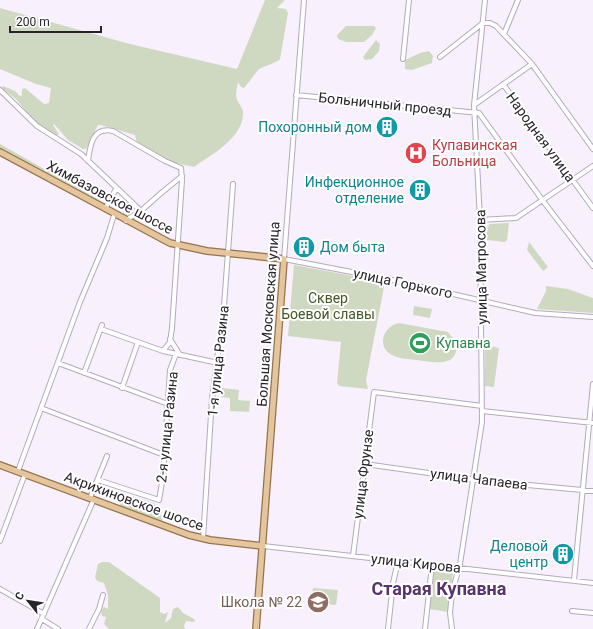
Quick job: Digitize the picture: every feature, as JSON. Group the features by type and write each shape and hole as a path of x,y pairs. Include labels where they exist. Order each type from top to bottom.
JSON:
{"main road":[{"name":"Химбазовское шоссе","path":"0,152 158,239 178,246 228,254 284,259"},
{"name":"Большая Московская улица","path":"256,629 284,259"},
{"name":"Акрихиновское шоссе","path":"0,465 203,539 263,546"}],"street":[{"name":"Большая Московская улица","path":"284,259 304,0"},
{"path":"403,59 409,0"},
{"name":"улица Матросова","path":"452,629 451,599 459,568 474,479 482,411 480,220 474,105 485,0"},
{"path":"504,34 518,0"},
{"path":"440,57 483,23 493,24 532,64 593,149"},
{"path":"474,105 532,64"},
{"name":"Народная улица","path":"503,84 593,208"},
{"path":"0,90 37,126 78,152 141,211"},
{"name":"Больничный проезд","path":"296,95 474,113"},
{"path":"474,113 479,113 483,117 543,201 593,266"},
{"path":"88,161 89,151 96,136 102,129 105,129 113,131 166,161 178,165 181,168 182,176 160,193 141,211 131,216 126,221"},
{"path":"480,220 516,218 593,166"},
{"name":"2-я улица Разина","path":"164,351 170,339 182,176"},
{"name":"1-я улица Разина","path":"203,539 212,399 218,363 233,184"},
{"path":"104,209 116,189"},
{"path":"18,471 80,302 107,238 114,215"},
{"name":"улица Горького","path":"284,259 365,274 542,314 593,317"},
{"path":"84,373 101,327 164,351 218,363"},
{"name":"2-я улица Разина","path":"98,480 159,500 163,477 170,370 178,354 170,339"},
{"path":"122,388 138,342"},
{"path":"58,363 168,404"},
{"path":"574,580 581,490 591,423 593,384"},
{"name":"улица Фрунзе","path":"353,556 374,392 482,406"},
{"path":"41,408 164,455"},
{"path":"482,411 591,423"},
{"path":"37,629 92,499 107,456"},
{"name":"улица Чапаева","path":"365,464 474,479 593,492"},
{"path":"0,541 25,474"},
{"name":"улица Кирова","path":"263,546 593,583"},
{"path":"388,629 393,583 398,561"},
{"path":"425,629 432,565"},
{"path":"0,589 44,614"},
{"path":"88,629 99,609 103,595"},
{"path":"572,611 593,613"},
{"path":"42,619 58,629"}],"green space":[{"path":"265,0 285,0 277,8 286,9 288,13 280,59 259,69 244,88 241,87 238,82 236,98 243,111 239,129 226,144 194,167 167,161 137,143 135,135 101,125 98,125 86,149 83,149 68,140 54,124 53,125 59,134 55,136 35,123 17,100 2,88 3,86 15,91 20,96 22,95 22,89 25,88 44,104 49,103 51,88 36,84 0,69 0,8 130,44 237,69"},
{"path":"346,26 374,26 376,28 372,35 364,42 346,42 338,39 337,35"},
{"path":"376,40 380,44 379,51 372,59 365,60 363,57"},
{"path":"429,51 433,56 432,63 412,70 405,69 405,60 420,53"},
{"path":"0,144 106,204 105,206 0,149"},
{"path":"509,223 507,240 505,242 487,240 486,227 489,226 489,224"},
{"path":"529,242 548,267 543,271 527,250"},
{"name":"Сквер Боевой славы","path":"294,265 385,282 366,380 368,389 339,386 337,383 341,342 288,336"},
{"path":"546,286 568,289 593,298 593,313 537,309 546,291"},
{"path":"414,306 432,309 430,318 413,315"},
{"name":"Купавна","path":"399,323 448,332 456,342 456,351 454,356 444,362 430,362 404,359 392,355 384,347 384,337 389,328"},
{"path":"485,345 499,348 494,387 485,386"},
{"path":"222,388 239,390 238,400 250,401 249,412 230,411 230,398 221,397"},
{"path":"128,495 154,503 163,518 162,521 121,507 120,504"},
{"path":"102,562 109,562 160,598 160,612 164,614 168,612 165,623 171,618 173,609 178,607 183,613 194,619 195,622 186,621 184,626 185,629 109,629 104,624 106,617 102,616 101,611 104,607 108,609 108,595 104,583 97,581 95,577 98,564"},
{"path":"433,569 453,572 448,612 429,609"},
{"path":"313,588 338,590 336,605 312,603"}],"place":[{"name":"Похоронный дом","path":"387,127"},
{"name":"Купавинская Больница","path":"416,153"},
{"name":"Инфекционное отделение","path":"420,190"},
{"name":"Дом быта","path":"304,247"},
{"name":"Купавна","path":"420,343"},
{"name":"Деловой центр","path":"563,554"},
{"name":"Школа № 22","path":"318,602"}],"district":[{"name":"Старая Купавна","path":"439,589"}]}
